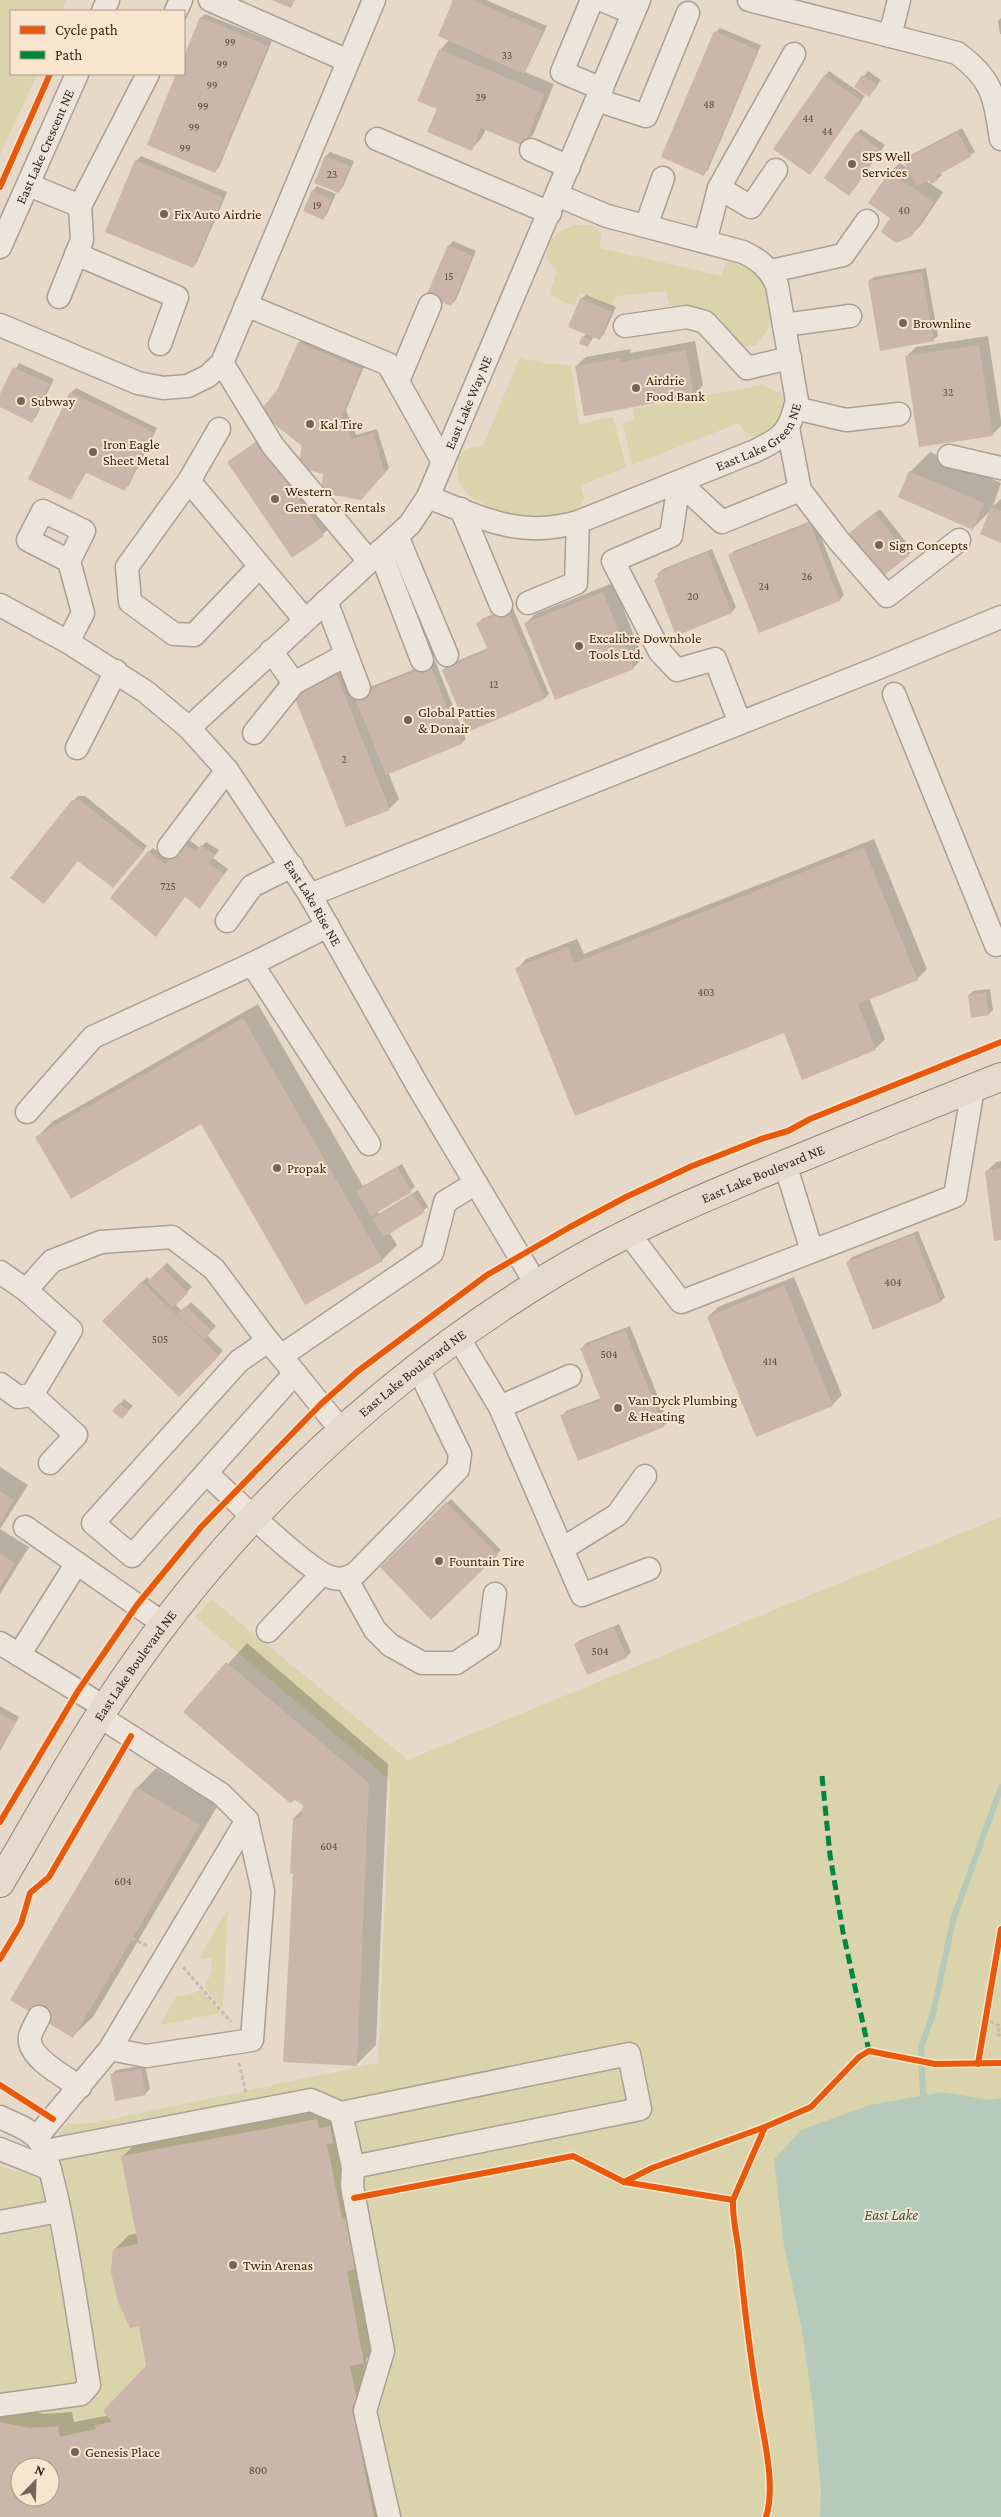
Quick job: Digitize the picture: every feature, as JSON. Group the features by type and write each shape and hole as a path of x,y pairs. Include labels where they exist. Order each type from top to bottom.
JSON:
{"main road":[{"name":"East Lake Boulevard NE","path":"3,1871 102,1712 164,1624 253,1515 341,1430 418,1366 536,1284 629,1234 708,1195 1001,1077"}],"street":[{"path":"210,0 348,61"},
{"path":"0,325 138,384 163,388 188,386 208,376 222,364 374,0"},
{"path":"592,0 562,72 599,94 646,116 688,13"},
{"path":"602,0 636,6"},
{"path":"749,0 958,53 978,68 990,87 996,107 1001,139"},
{"path":"890,36 899,0"},
{"name":"East Lake Way NE","path":"189,728 410,524 428,497 554,204 636,6"},
{"path":"705,242 720,188 794,54"},
{"name":"East Lake Crescent NE","path":"0,247 77,75"},
{"path":"59,297 82,240 80,206 146,75"},
{"path":"377,139 554,204 743,252 758,259 771,272 843,255 867,221"},
{"path":"531,150 569,167"},
{"path":"720,188 751,207 776,170"},
{"path":"646,226 663,178"},
{"path":"29,185 80,206"},
{"path":"76,254 177,297 160,344"},
{"name":"East Lake Green NE","path":"428,497 515,528 535,530 556,529 679,482 778,440 791,418 797,401 777,285 771,272"},
{"path":"246,305 388,364 443,462"},
{"path":"398,381 430,305"},
{"path":"784,325 850,316"},
{"path":"625,326 687,317 705,322 747,368 790,358"},
{"path":"222,364 273,446 374,556 422,660"},
{"path":"899,414 846,420 791,418 800,490 839,541 887,596 960,540"},
{"path":"219,428 189,481 127,567 130,602 174,634 194,635 260,567"},
{"path":"949,456 1001,468"},
{"path":"189,481 305,620"},
{"path":"679,482 722,522 800,490"},
{"path":"679,482 671,536 613,561 660,652 677,670 715,659 740,723"},
{"path":"461,509 502,605"},
{"path":"528,603 576,583 578,522"},
{"path":"397,536 446,654"},
{"path":"68,642 83,613 69,561"},
{"path":"326,601 359,688"},
{"name":"East Lake Rise NE","path":"0,605 68,642 146,692 189,728 227,770 310,895 536,1284"},
{"path":"310,895 1001,617"},
{"path":"272,651 294,683"},
{"path":"254,733 294,683 346,655"},
{"path":"77,748 116,671"},
{"path":"894,694 980,909 996,945 1001,943"},
{"path":"169,847 227,770"},
{"path":"227,921 252,886 292,866"},
{"path":"27,1112 93,1037 252,964 328,926"},
{"path":"252,964 369,1144"},
{"path":"629,1234 681,1302 955,1196 973,1088"},
{"path":"785,1164 812,1251"},
{"path":"296,1373 132,1556 93,1523 239,1361 275,1348 432,1253 445,1202 476,1183"},
{"path":"26,1290 52,1262 101,1242 172,1237 214,1269 341,1430"},
{"path":"0,1272 26,1290 71,1330 32,1395"},
{"path":"458,1337 500,1407 582,1595 649,1569"},
{"path":"206,1473 308,1565 322,1574 333,1578 346,1578 356,1573 458,1469 460,1454 418,1366"},
{"path":"500,1407 570,1376"},
{"path":"0,1384 18,1397 32,1395"},
{"path":"32,1395 76,1435 50,1463"},
{"path":"562,1549 617,1515 645,1476"},
{"path":"26,1527 164,1624"},
{"path":"19,1655 77,1563"},
{"path":"268,1631 322,1574"},
{"path":"346,1578 375,1630 390,1646 422,1663 456,1663 489,1641 495,1594"},
{"path":"0,1643 221,1794 247,1820 263,1891 252,2040 146,2056 110,2049"},
{"path":"44,2152 80,2087 110,2049 247,1820"},
{"path":"39,2017 30,2037 33,2051 44,2062 80,2087"},
{"path":"0,2148 44,2152 311,2100 341,2113 629,2054 640,2109 353,2168"},
{"path":"341,2113 353,2168 352,2186 383,2351 365,2410 388,2517"},
{"path":"0,2117 44,2152 59,2211 89,2385 81,2394 0,2405"},
{"path":"0,2222 59,2211"}],"path":[{"path":"132,1938 186,1969 231,2020 250,2112"},
{"path":"983,2028 986,2011"},
{"path":"984,2019 1000,2026 997,2034 1001,2036"}],"shaded area":[{"path":"0,0 66,0 62,10 10,10 10,75 37,75 0,155"},
{"path":"575,225 592,225 601,232 600,248 722,276 725,264 737,262 749,265 759,272 768,286 772,322 757,345 740,347 729,337 720,318 710,310 691,305 670,306 666,291 616,296 612,307 580,293 574,306 549,295 557,270 547,260 547,244 560,231"},
{"path":"520,357 547,364 571,365 579,424 613,417 626,467 581,486 584,498 580,508 569,512 546,517 535,517 501,511 477,500 467,493 460,483 458,457 469,448 483,446"},
{"path":"762,385 785,395 785,407 782,416 777,425 768,433 752,436 744,431 739,423 632,465 623,423 634,420 633,409"},
{"path":"1001,1517 1001,2517 0,2517 0,2166 32,2175 66,2124 93,2123 378,2063 390,1780 195,1617 211,1599 408,1760"},
{"path":"228,1909 223,2008 204,1987 212,1972 211,1958 201,1959 200,1956"},
{"path":"200,1990 221,2013 160,2025 176,1997 189,1995"}],"water":[{"name":"East Lake","path":"942,2092 990,2100 1001,2098 1001,2517 820,2517 821,2491 813,2407 802,2330 784,2246 774,2160 801,2130 870,2105"}],"building":[{"path":"271,0 295,0 291,8"},
{"path":"453,0 472,0 543,31 524,74 438,36"},
{"path":"200,17 268,46 215,173 147,145 176,75 185,75 185,54"},
{"path":"714,31 758,50 704,176 661,157"},
{"path":"439,49 545,94 524,146 481,128 472,151 427,132 437,109 417,101"},
{"path":"824,75 862,101 810,175 773,149"},
{"path":"862,75 878,85 869,97 854,87"},
{"name":"SPS Well Services","path":"856,132 881,150 849,196 824,178"},
{"path":"958,132 971,157 936,176 938,180 931,184 929,180 917,186 903,160"},
{"path":"325,156 350,166 339,193 314,183"},
{"name":"Fix Auto Airdrie","path":"135,160 223,197 193,268 105,232"},
{"path":"889,172 934,202 912,236 896,243 881,232 890,218 868,203"},
{"path":"312,190 332,199 323,220 303,211"},
{"path":"448,245 473,256 451,306 426,296"},
{"name":"Brownline","path":"922,272 934,341 880,351 868,281"},
{"path":"580,298 612,312 600,340 568,327"},
{"path":"582,336 591,340 588,347 579,344"},
{"name":"Kal Tire","path":"298,342 361,369 342,416 352,439 373,433 385,473 361,500 321,493 323,474 298,467 302,446 259,412 277,390"},
{"path":"979,345 993,436 919,447 905,356"},
{"name":"Airdrie Food Bank","path":"686,350 694,396 584,416 575,366 620,358 621,362"},
{"name":"Subway","path":"13,367 50,384 32,423 0,407 0,394"},
{"name":"Iron Eagle Sheet Metal","path":"70,392 153,432 125,491 85,472 71,500 28,479"},
{"name":"Western Generator Rentals","path":"259,440 324,536 292,558 227,462"},
{"path":"909,471 984,503 973,530 898,497"},
{"path":"991,507 1001,511 1001,543 980,534"},
{"name":"Sign Concepts","path":"875,513 909,556 883,576 849,533"},
{"path":"810,523 840,601 759,633 728,555"},
{"path":"708,552 732,613 676,636 654,580 659,578 657,573"},
{"name":"Excalibre Downhole Tools Ltd.","path":"603,592 634,669 555,700 524,623"},
{"path":"508,610 545,699 468,732 442,670 488,650 476,623"},
{"name":"Global Patties & Donair","path":"430,665 462,744 386,775 354,696"},
{"path":"336,673 390,810 346,827 292,691"},
{"path":"72,800 80,800 144,851 113,888 78,861 44,904 10,878"},
{"path":"182,842 195,852 201,845 215,855 209,863 224,874 200,909 185,897 156,937 110,898 148,851 165,864"},
{"path":"864,848 918,980 858,1004 876,1050 802,1080 784,1033 575,1116 515,968 568,947 574,963"},
{"path":"986,993 989,1015 971,1018 968,995"},
{"name":"Propak","path":"243,1018 383,1261 305,1305 201,1124 71,1199 35,1137"},
{"path":"397,1167 412,1192 371,1216 356,1191"},
{"path":"1001,1168 1001,1240 994,1241 985,1171"},
{"path":"413,1194 425,1212 384,1237 372,1219"},
{"path":"914,1234 941,1302 873,1330 846,1262"},
{"path":"162,1267 188,1293 173,1308 147,1282"},
{"path":"142,1281 219,1356 179,1397 102,1321"},
{"path":"784,1285 833,1406 756,1437 707,1317"},
{"path":"186,1306 212,1331 204,1340 177,1314"},
{"name":"Van Dyck Plumbing & Heating","path":"625,1330 664,1427 578,1461 560,1415 601,1400 580,1348"},
{"path":"119,1403 129,1411 122,1419 112,1411"},
{"path":"0,1491 14,1500 0,1523"},
{"name":"Fountain Tire","path":"446,1502 498,1555 431,1620 380,1567"},
{"path":"0,1553 15,1563 0,1587"},
{"path":"614,1627 627,1658 587,1675 574,1644"},
{"path":"226,1662 369,1783 357,2066 283,2062 293,1874 290,1874 293,1818 301,1818 303,1805 295,1800 290,1803 183,1712"},
{"path":"0,1713 16,1722 0,1749"},
{"path":"136,1787 200,1825 73,2038 10,2000"},
{"path":"141,2069 146,2095 115,2101 110,2074"},
{"path":"317,2119 319,2128 330,2126 333,2143 327,2144 342,2219 347,2218 356,2269 347,2271 364,2363 350,2366 358,2405 352,2406 374,2517 0,2517 0,2422 29,2428 58,2426 60,2437 96,2429 95,2425 112,2422 103,2411 146,2366 139,2326 130,2328 118,2302 111,2272 113,2249 138,2244 121,2156"}],"waterway":[{"path":"923,2096 921,2047 933,2014 953,1920 1001,1787"}],"marked path":[{"path":"822,1776 830,1855 843,1932 869,2051"}],"cycle path":[{"path":"0,187 50,75"},
{"path":"0,1822 78,1691 137,1605 201,1527 321,1404 358,1371 487,1275 626,1197 692,1166 761,1139 788,1131 810,1119 1001,1042"},
{"path":"0,1959 21,1924 30,1893 49,1877 131,1736"},
{"path":"978,2064 1001,1929"},
{"path":"766,2517 770,2491 768,2463 750,2350 733,2207 733,2200 765,2127 811,2107 859,2057 869,2051 935,2064 1001,2063"},
{"path":"0,2085 53,2119"},
{"path":"624,2182 652,2168 765,2127"},
{"path":"354,2198 573,2156 624,2182 733,2200"}],"place":[{"name":"SPS Well Services","path":"852,164"},
{"name":"Fix Auto Airdrie","path":"164,214"},
{"name":"Brownline","path":"903,323"},
{"name":"Airdrie Food Bank","path":"636,388"},
{"name":"Subway","path":"21,401"},
{"name":"Kal Tire","path":"310,424"},
{"name":"Iron Eagle Sheet Metal","path":"93,452"},
{"name":"Western Generator Rentals","path":"275,499"},
{"name":"Sign Concepts","path":"879,545"},
{"name":"Excalibre Downhole Tools Ltd.","path":"579,646"},
{"name":"Global Patties & Donair","path":"408,720"},
{"name":"Propak","path":"277,1168"},
{"name":"Van Dyck Plumbing & Heating","path":"618,1408"},
{"name":"Fountain Tire","path":"439,1561"},
{"name":"Twin Arenas","path":"233,2265"},
{"name":"Genesis Place","path":"75,2452"}]}
